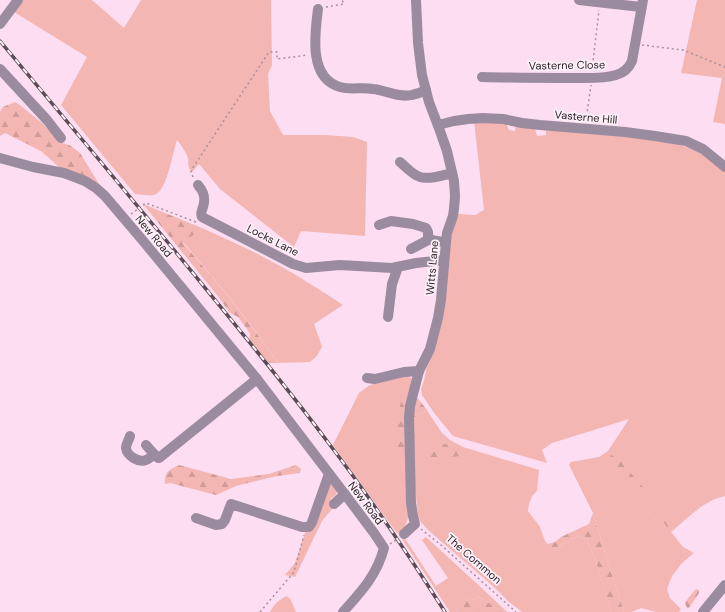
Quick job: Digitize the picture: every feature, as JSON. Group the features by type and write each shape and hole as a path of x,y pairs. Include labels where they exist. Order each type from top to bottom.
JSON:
{"street":[{"path":"0,24 18,0"},
{"name":"Witts Lane","path":"415,524 411,502 410,406 419,371 430,349 438,318 447,233 453,216 455,203 452,173 447,151 432,112 422,71 419,50 416,0"},
{"path":"579,0 642,3"},
{"name":"Vasterne Close","path":"482,77 591,78 615,75 626,70 632,61 642,3"},
{"path":"318,8 321,21 316,54 318,65 328,80 338,86 347,88 372,89 408,96 426,90"},
{"path":"0,69 47,120 61,138"},
{"name":"Vasterne Hill","path":"438,125 468,119 503,119 522,123 655,136 686,141 703,149 725,166"},
{"name":"New Road","path":"0,158 33,167 64,173 85,181 105,196 257,379 374,533 386,546"},
{"path":"400,162 406,173 424,178 452,173"},
{"path":"198,185 203,190 205,199 201,216"},
{"name":"Locks Lane","path":"201,216 204,219 293,264 306,268 340,265 389,268 416,262 444,260"},
{"path":"379,225 391,221 413,224 424,227 428,238 434,241 446,242"},
{"path":"411,249 430,239"},
{"path":"388,316 392,284 398,267"},
{"path":"367,378 375,379 404,372 419,371"},
{"path":"146,445 159,458 257,379"},
{"path":"130,436 126,448 128,453 132,456 140,460 147,460 154,454"},
{"path":"196,518 216,525 222,524 226,520 231,504 302,527 310,526 329,474"},
{"path":"334,504 345,494"},
{"path":"404,534 415,524"},
{"path":"343,612 370,580 386,546"},
{"path":"703,612 725,585"}],"path":[{"path":"318,8 344,4 342,0"},
{"path":"585,129 600,2"},
{"path":"636,44 683,50 725,67"},
{"path":"198,185 191,172 192,169 269,52 277,52 277,58 316,54"},
{"path":"125,219 146,203 196,222 201,216"},
{"name":"The Common","path":"415,524 516,612"},
{"path":"260,612 296,569 306,527"},
{"path":"386,546 404,534"}],"green space":[{"path":"23,0 92,0 124,28 141,0 271,0 272,65 268,74 270,111 283,135 326,135 353,137 367,142 365,236 301,231 294,247 220,189 199,164 192,172 189,167 188,158 177,140 169,170 160,191 151,195 135,194 61,105 87,57 14,12"},
{"path":"697,0 725,0 725,124 713,122 722,78 681,73"},
{"path":"15,102 42,123 60,142 71,146 80,153 99,184 59,167 41,151 5,133 0,136 0,112 3,107"},
{"path":"474,121 506,123 509,130 515,131 516,125 535,129 537,136 546,135 546,130 629,136 677,144 701,152 725,171 725,496 710,501 671,532 683,547 694,553 682,563 672,576 667,589 670,598 681,609 679,612 656,612 641,608 632,612 624,612 593,513 569,465 571,462 599,457 608,451 629,419 552,443 542,450 547,463 453,436 422,395 421,389 434,346 449,245 458,214 475,215 484,210"},
{"path":"143,204 202,228 183,243 256,332 278,363 269,363 249,340 250,334 238,317 230,313"},
{"path":"202,228 271,261 343,305 314,324 322,347 316,357 310,362 278,363 244,316 183,242"},
{"path":"407,375 412,379 406,449 408,518 403,533 399,534 396,532 333,445 359,393 370,385"},
{"path":"407,393 416,397 426,409 425,412 417,415 414,443 403,450 398,447 398,412"},
{"path":"426,409 442,433 450,440 463,447 539,470 537,491 532,496 528,511 540,527 545,541 553,549 577,536 587,539 596,562 611,612 522,612 428,530 420,521 418,516 413,452 417,415 425,412"},
{"path":"444,444 459,447 473,452 474,454 423,461 417,460 416,455 434,452"},
{"path":"611,455 615,455 662,509 673,525 669,529 610,461"},
{"path":"179,465 231,479 269,474 296,465 301,469 300,473 277,476 236,486 216,495 170,483 165,484 166,474 172,468"},
{"path":"332,483 337,491 336,495 331,498 333,509 322,521 295,577 285,575 295,563 306,530 326,489"},
{"path":"593,513 624,612 611,612 596,562 587,539 577,536 553,549 548,544 555,542 561,537 589,524"},
{"path":"404,537 436,586 448,578 422,540 426,537 507,612 504,612 478,597 469,601 461,598 455,605 458,612 450,612 402,539"},
{"path":"696,589 699,590 699,593 689,608 687,608 685,603"},
{"path":"287,596 291,600 296,612 270,612 277,602"},
{"path":"478,597 504,612 458,612 453,598 461,598 469,601"}],"railway":[{"path":"0,41 289,391 373,504 445,612"}]}
